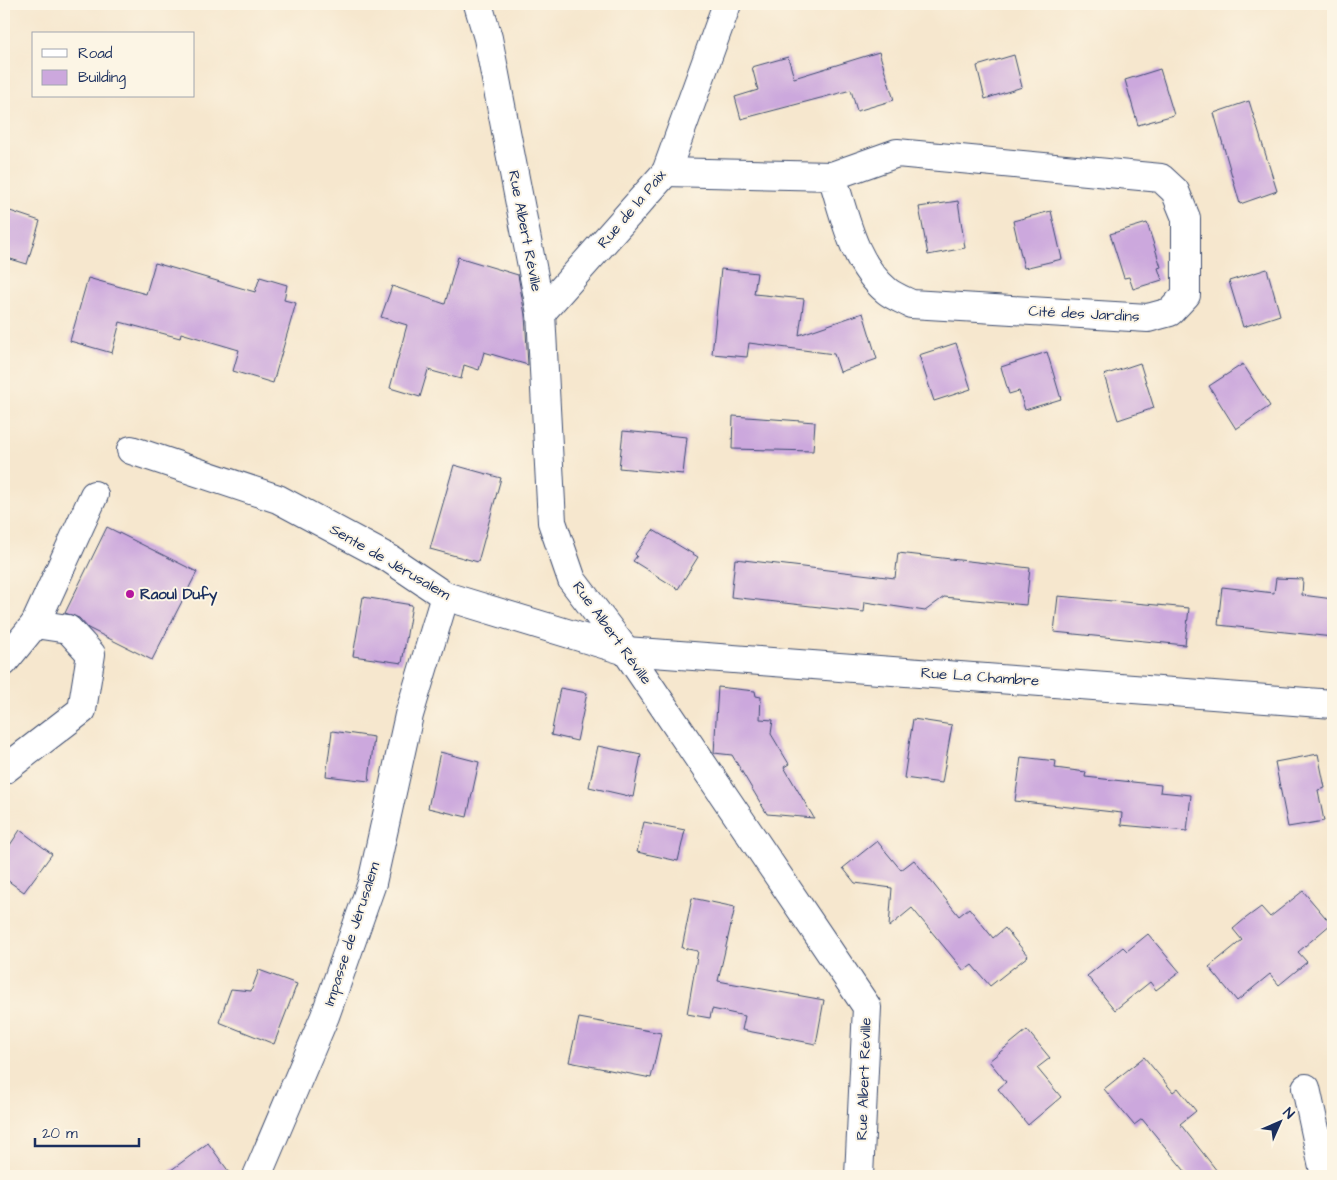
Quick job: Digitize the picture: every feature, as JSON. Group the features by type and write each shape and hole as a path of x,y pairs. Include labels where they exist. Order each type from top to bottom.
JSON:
{"street":[{"name":"Rue Albert Réville","path":"478,4 488,38 541,313 552,522 572,580 626,651 867,1007 859,1176"},
{"name":"Rue de la Paix","path":"541,313 666,172 727,4"},
{"name":"Cité des Jardins","path":"666,172 832,176 897,153 1161,178 1175,191 1186,218 1186,295 1170,312 1148,318 911,304 888,292 873,277 858,254 832,176"},
{"name":"Sente de Jérusalem","path":"131,450 278,499 390,559 445,596 626,651"},
{"path":"4,662 35,624 94,495"},
{"name":"Impasse de Jérusalem","path":"257,1176 326,1016 372,883 409,715 445,596"},
{"path":"4,770 82,710 91,654 68,629 35,624"},
{"name":"Rue La Chambre","path":"626,651 1333,704"},
{"path":"1306,1088 1325,1176"}],"building":[{"path":"879,52 894,100 857,111 851,90 741,119 735,97 758,90 752,67 788,57 794,78"},
{"path":"1014,55 1022,87 985,99 977,66"},
{"path":"1160,69 1174,115 1138,125 1125,80"},
{"path":"1249,101 1277,191 1240,204 1214,113"},
{"path":"958,201 965,248 928,255 919,207"},
{"path":"4,209 40,221 27,264 4,257"},
{"path":"1051,211 1062,259 1024,268 1013,221"},
{"path":"1147,223 1161,267 1158,268 1162,280 1133,289 1129,277 1124,278 1110,234"},
{"path":"458,257 518,275 525,315 528,365 484,352 479,370 464,365 461,379 428,370 420,397 390,388 407,325 381,317 392,286 445,304"},
{"path":"155,263 255,292 260,277 287,285 284,300 296,303 273,383 233,371 239,350 181,333 180,338 120,322 112,353 70,341 88,278 146,294"},
{"path":"721,269 757,273 754,294 804,299 799,335 863,313 877,359 840,372 834,354 749,343 747,357 712,354"},
{"path":"1267,269 1280,315 1243,327 1229,281"},
{"path":"956,343 971,389 934,401 919,355"},
{"path":"1047,352 1061,399 1025,410 1019,391 1009,394 1001,367"},
{"path":"1140,363 1154,408 1118,420 1104,375"},
{"path":"1243,364 1270,406 1236,429 1209,386"},
{"path":"733,416 815,422 813,451 732,449"},
{"path":"623,431 687,437 683,474 619,468"},
{"path":"454,465 501,478 478,562 430,549"},
{"name":"Raoul Dufy","path":"107,527 197,572 152,660 88,628 79,618 65,613"},
{"path":"653,530 698,557 678,589 633,561 637,556 635,554"},
{"path":"898,553 1030,568 1026,605 944,597 925,611 865,602 864,612 731,597 735,559 895,578"},
{"path":"1276,578 1303,579 1302,595 1333,599 1333,637 1218,625 1222,587 1274,593"},
{"path":"1058,596 1189,608 1185,645 1054,632"},
{"path":"363,597 412,605 402,663 353,656"},
{"path":"718,687 755,691 756,696 761,697 760,719 773,720 771,734 789,764 784,767 814,818 767,814 732,755 714,753"},
{"path":"560,688 587,693 577,741 551,735"},
{"path":"913,719 952,725 942,783 904,778"},
{"path":"332,731 374,737 369,781 326,776"},
{"path":"598,746 641,755 633,797 589,787"},
{"path":"440,752 479,762 467,817 428,808"},
{"path":"1318,754 1325,788 1318,790 1324,821 1288,827 1275,762"},
{"path":"1021,757 1056,761 1055,768 1086,772 1085,777 1161,785 1160,792 1191,795 1187,831 1121,825 1122,813 1015,801"},
{"path":"644,822 685,830 678,861 637,852"},
{"path":"20,830 52,854 24,892 4,878 4,854"},
{"path":"877,841 901,870 914,860 959,916 969,908 993,938 1005,928 1028,956 990,986 972,965 964,971 912,908 889,927 892,888 855,883 843,868"},
{"path":"1303,891 1331,924 1298,952 1307,962 1279,985 1270,974 1237,1001 1209,967 1242,940 1233,929 1246,918 1261,907 1270,917"},
{"path":"692,898 735,907 718,981 824,1000 816,1044 742,1030 745,1016 712,1009 710,1018 687,1014 698,951 682,948"},
{"path":"1148,934 1180,972 1156,990 1150,982 1115,1010 1087,976 1123,947 1127,951"},
{"path":"259,970 297,984 274,1044 219,1022 231,989 251,991"},
{"path":"579,1018 661,1033 651,1078 569,1062"},
{"path":"1027,1030 1050,1058 1037,1068 1061,1097 1028,1125 998,1089 1006,1082 989,1061"},
{"path":"1144,1057 1173,1092 1178,1088 1196,1111 1180,1124 1221,1176 1189,1176 1142,1119 1134,1125 1104,1089"},
{"path":"208,1143 232,1176 163,1176"}],"place":[{"name":"Raoul Dufy","path":"130,594"}]}
